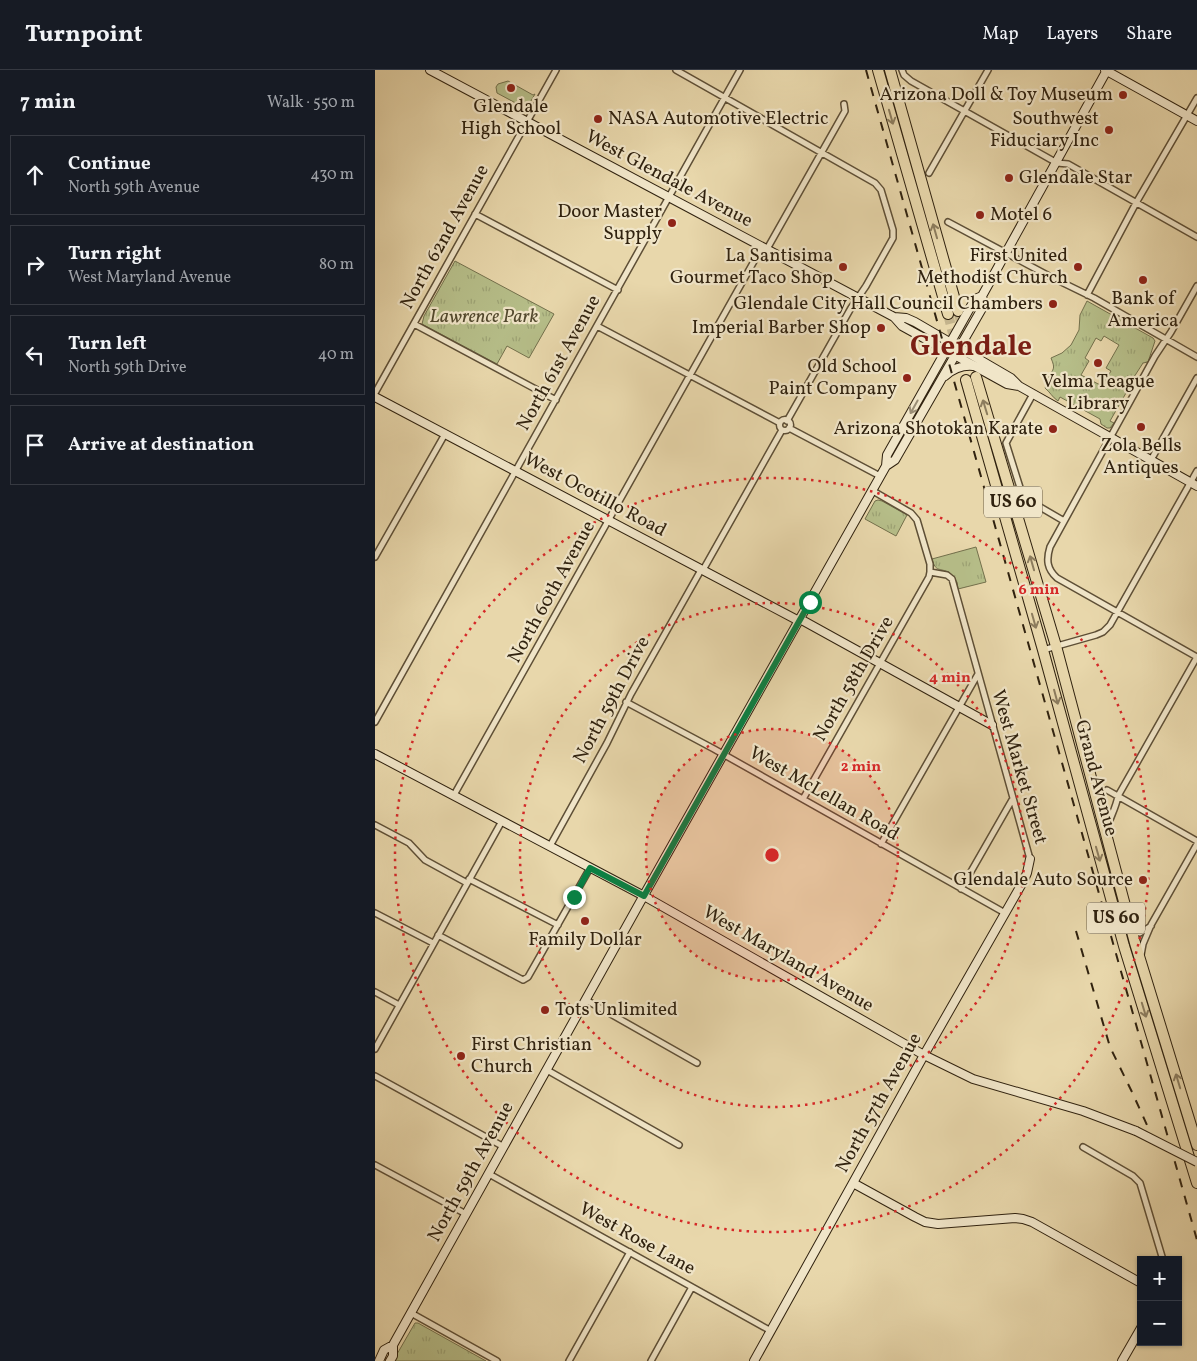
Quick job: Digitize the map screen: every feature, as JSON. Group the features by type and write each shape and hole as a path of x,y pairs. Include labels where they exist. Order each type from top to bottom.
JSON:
{"highway":[{"path":"878,70 953,313 890,70"},
{"name":"Grand Avenue","path":"973,375 1056,646 1130,924 1197,1145"},
{"name":"Grand Avenue","path":"973,375 1043,650 1124,946 1197,1183"}],"main road":[{"name":"West Glendale Avenue","path":"430,70 894,317 902,326 948,346 1011,378 1019,386 1194,484"},
{"path":"1106,70 1197,121"},
{"name":"North 59th Avenue","path":"886,466 895,460 983,305 982,296 1057,163 1106,70"},
{"name":"North 59th Avenue","path":"390,1361 393,1356 393,1345 873,491 886,466 887,455 975,299 982,296"},
{"name":"West Glendale Avenue","path":"957,351 973,375 1019,386"},
{"path":"934,391 945,377 956,368 966,366 973,375"},
{"name":"West Ocotillo Road","path":"375,395 609,521 800,620 992,726"},
{"name":"West Maryland Avenue","path":"375,754 644,896 924,1055 973,1080 1087,1112 1136,1131 1197,1162"},
{"name":"North 57th Avenue","path":"754,1361 1027,874 1030,859"},
{"path":"853,1183 925,1222 938,1224 1023,1219 1137,1281"},
{"path":"1122,1361 1137,1335"},
{"name":"North 59th Avenue","path":"379,1361 384,1350 393,1345"}],"street":[{"name":"North 62nd Avenue","path":"375,395 556,70"},
{"path":"676,70 875,183 879,186 893,230 893,238 787,421"},
{"name":"North 61st Avenue","path":"375,722 740,70"},
{"path":"902,70 906,78 964,111 1057,163 1068,164 1197,237"},
{"path":"929,173 987,70"},
{"path":"1087,295 1136,203 1197,98"},
{"name":"North 60th Avenue","path":"454,796 690,376 845,111 844,104"},
{"path":"475,214 618,290"},
{"path":"948,222 1087,295 1197,357"},
{"path":"1106,835 1109,818 1116,805 1118,796 1197,657 1057,578 1047,563 1047,555 1151,363 1197,286"},
{"path":"414,324 555,400"},
{"path":"597,326 779,423 782,430 789,428 881,476"},
{"path":"1151,460 1197,378"},
{"path":"1033,394 1005,443 1023,497 1064,521"},
{"path":"779,423 783,420 787,421"},
{"path":"787,421 789,428"},
{"name":"North 59th Drive","path":"550,846 607,743 627,702 782,430"},
{"path":"375,557 445,434"},
{"path":"1043,650 1103,632 1110,625 1194,484 1197,471"},
{"path":"873,491 909,511 917,520 930,572"},
{"name":"North 58th Drive","path":"803,799 929,577 930,572"},
{"name":"West Market Street","path":"930,572 947,575 952,579 1012,800 1030,859"},
{"path":"881,844 978,674"},
{"name":"West McLellan Road","path":"627,702 1005,913"},
{"path":"1107,790 1197,842 1151,925 1143,944 1140,959"},
{"path":"961,889 1012,800"},
{"path":"375,1049 502,821"},
{"path":"375,825 409,843 425,860 558,925"},
{"path":"438,935 523,980 526,979 590,868"},
{"path":"375,913 433,943"},
{"path":"1130,924 1135,932 1140,933 1151,925"},
{"path":"375,992 399,1005"},
{"path":"586,1000 697,1063"},
{"path":"547,1070 679,1145"},
{"path":"375,1076 504,1147"},
{"path":"1083,1147 1138,1179 1162,1256"},
{"path":"375,1165 466,1214"},
{"name":"West Rose Lane","path":"489,1174 771,1331"},
{"path":"569,1361 629,1252"},
{"path":"651,1361 692,1287"},
{"path":"411,1314 497,1361"}],"green space":[{"path":"508,81 533,95 535,94 528,106 523,107 497,93 496,87 498,84"},
{"name":"Lawrence Park","path":"455,261 554,314 529,358 507,346 497,364 422,324 424,316"},
{"path":"1087,301 1153,338 1155,341 1148,362 1143,363 1134,377 1139,379 1135,385 1130,386 1110,421 1114,423 1110,428 1101,424 1100,419 1060,397 1058,401 1045,388 1053,369 1051,358 1062,353 1071,345 1079,330 1080,315","holes":["1104,336 1119,345 1106,368 1111,371 1102,386 1081,375 1089,361 1085,358 1096,338 1101,341"]},
{"path":"878,500 907,515 896,536 865,519 875,501"},
{"path":"976,547 986,582 958,589 957,582 950,573 937,568 933,563 932,559"},
{"path":"415,1323 418,1323 486,1361 393,1361"}],"tunnel":[{"path":"958,311 972,362"},
{"path":"948,314 956,345"}],"railway":[{"path":"866,70 1197,1240"},
{"path":"1076,931 1110,1047 1147,1125"}],"place":[{"name":"Glendale High School","path":"511,88"},
{"name":"Arizona Doll & Toy Museum","path":"1123,95"},
{"name":"NASA Automotive Electric","path":"598,119"},
{"name":"Southwest Fiduciary Inc","path":"1109,130"},
{"name":"Glendale Star","path":"1009,178"},
{"name":"Motel 6","path":"980,215"},
{"name":"Door Master Supply","path":"672,223"},
{"name":"La Santisima Gourmet Taco Shop","path":"843,267"},
{"name":"First United Methodist Church","path":"1078,267"},
{"name":"Bank of America","path":"1143,280"},
{"name":"Glendale City Hall Council Chambers","path":"1053,304"},
{"name":"Imperial Barber Shop","path":"881,328"},
{"name":"Velma Teague Library","path":"1098,363"},
{"name":"Old School Paint Company","path":"907,378"},
{"name":"Zola Bells Antiques","path":"1141,427"},
{"name":"Arizona Shotokan Karate","path":"1053,429"},
{"name":"Glendale Auto Source","path":"1143,880"},
{"name":"Family Dollar","path":"585,921"},
{"name":"Tots Unlimited","path":"545,1010"},
{"name":"First Christian Church","path":"461,1056"}],"district":[{"name":"Glendale","path":"971,347"}],"route":[{"path":"574,897 590,868 644,896 810,602"}]}
